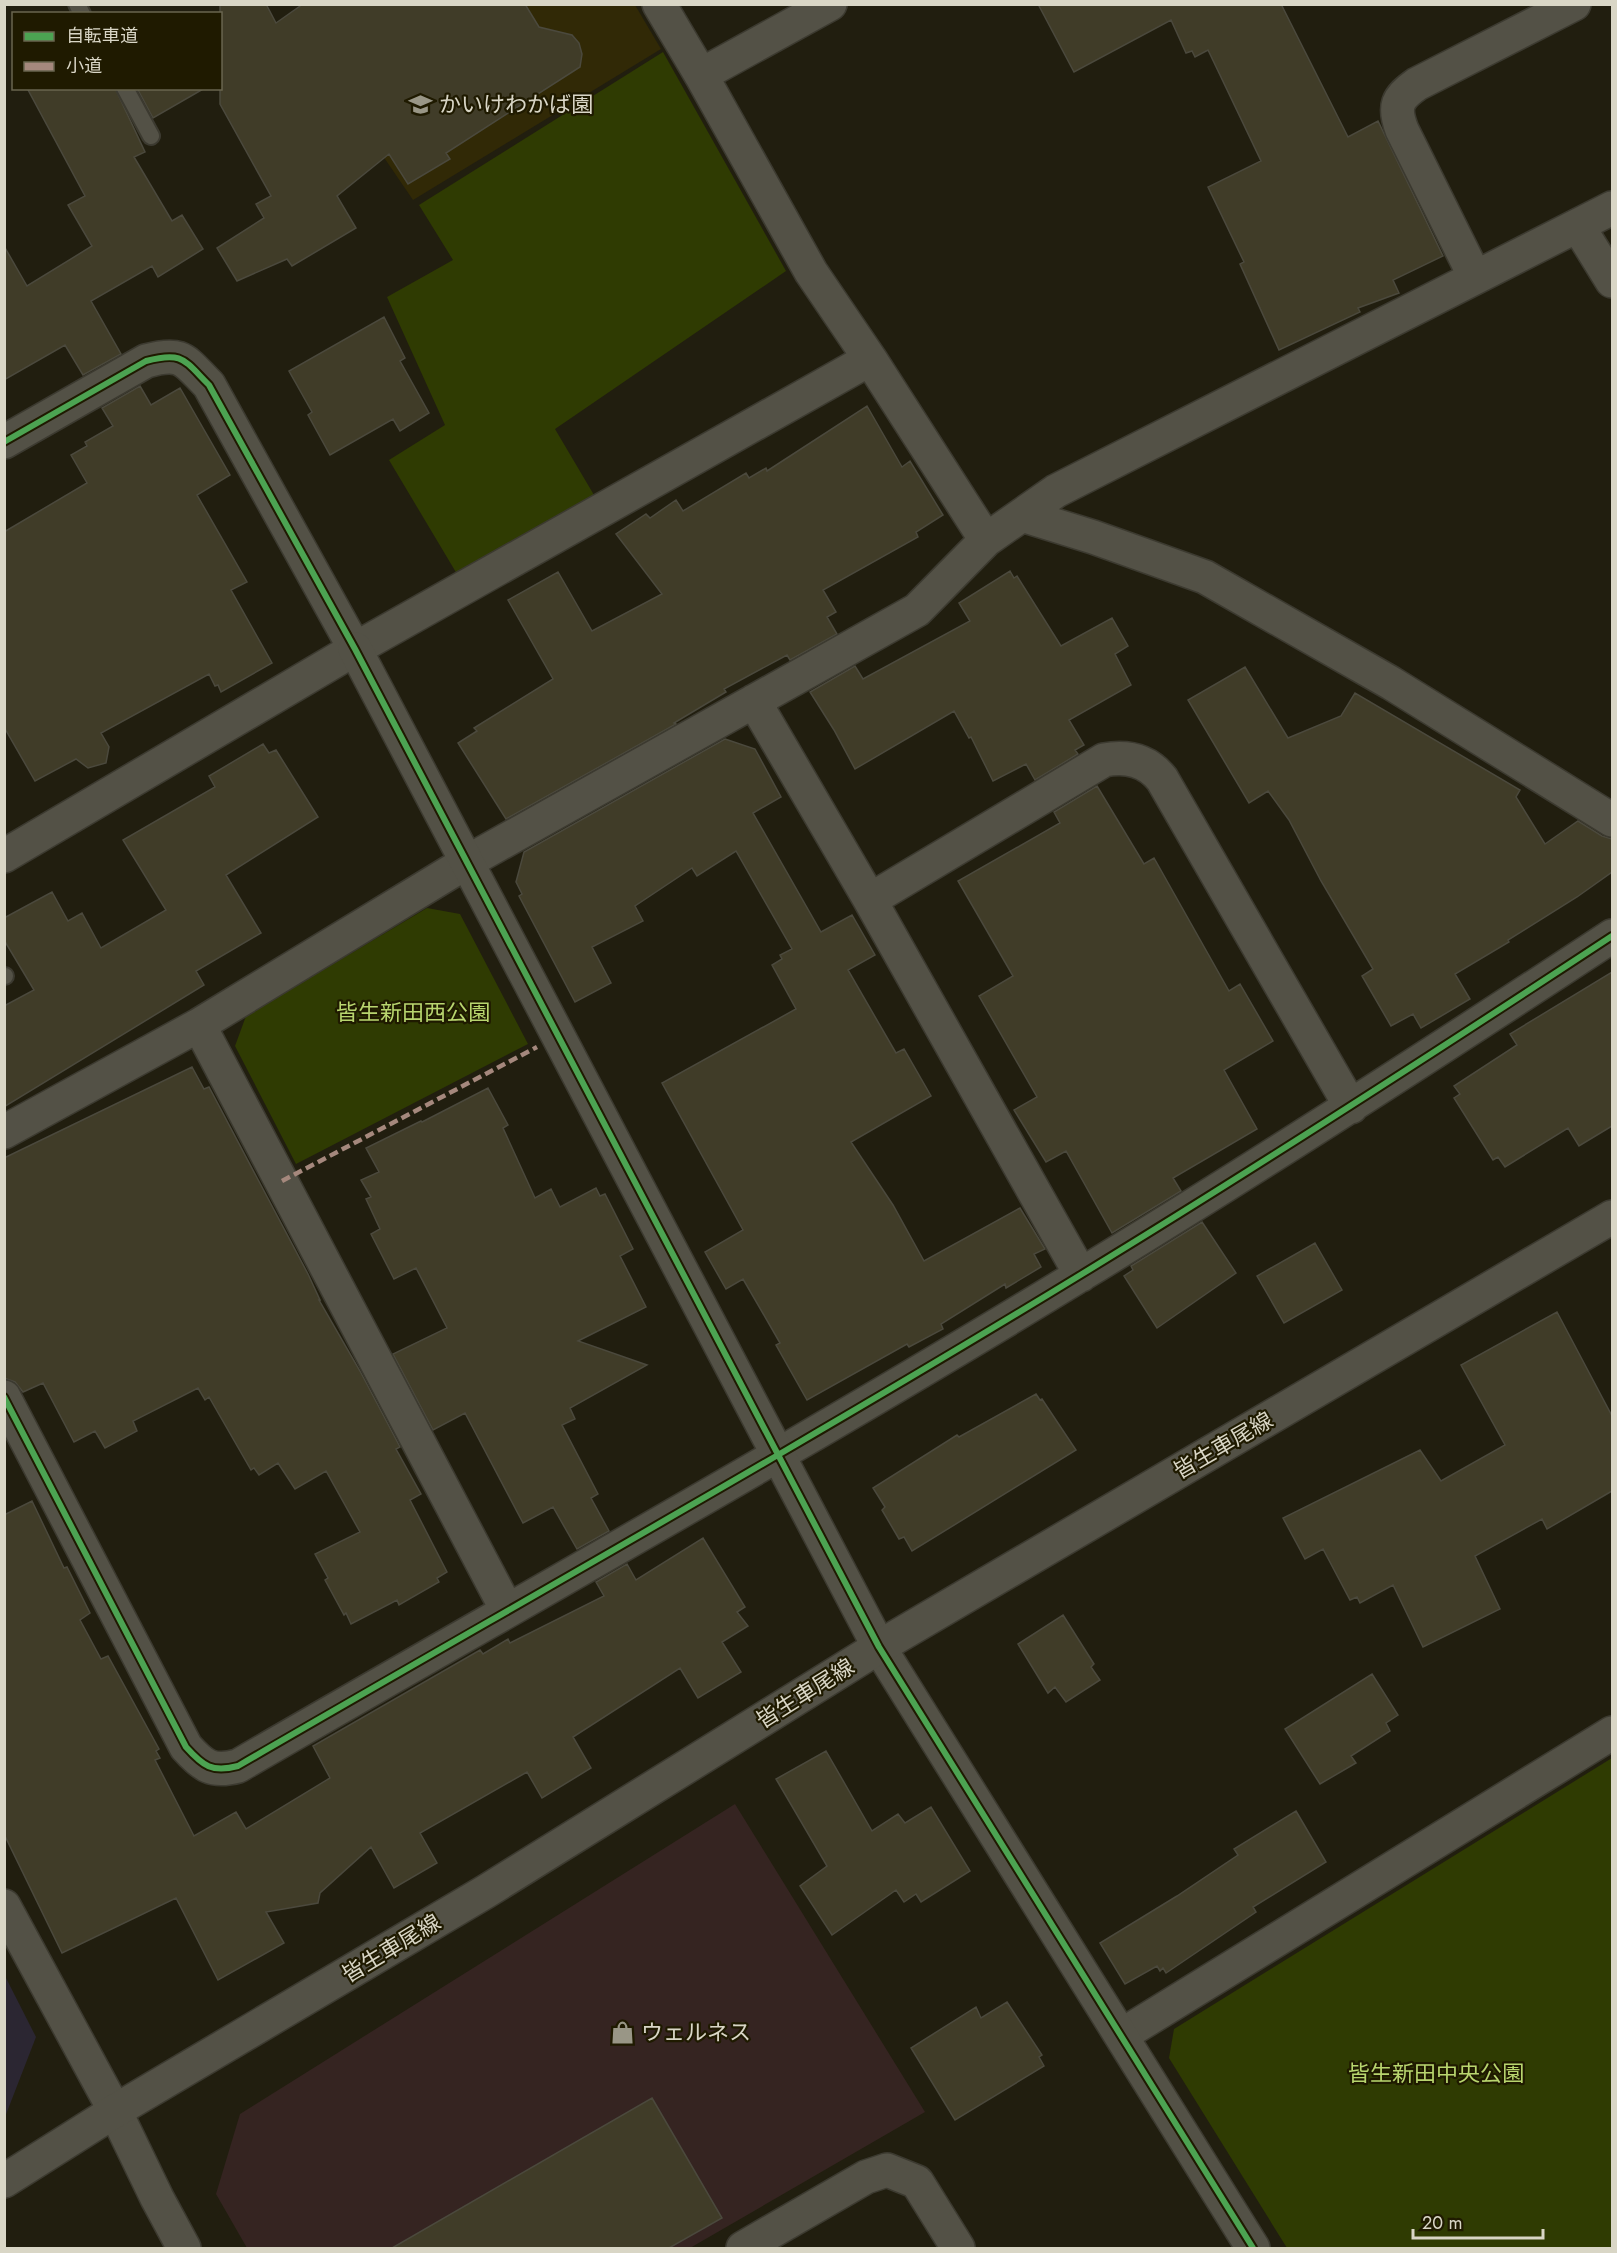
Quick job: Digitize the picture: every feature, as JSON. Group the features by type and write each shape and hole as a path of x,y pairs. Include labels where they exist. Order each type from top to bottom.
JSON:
{"street":[{"path":"659,4 811,272 870,359 986,540"},
{"path":"701,75 830,4"},
{"path":"1475,277 1402,130 1397,118 1399,101 1417,84 1574,4"},
{"path":"4,1132 199,1025 467,862 917,610 986,540 1056,491 1612,208"},
{"path":"1578,226 1612,281"},
{"path":"4,442 146,361 167,355 184,360 209,385 355,649 879,1647 1253,2248"},
{"path":"4,856 355,649 870,359"},
{"path":"1022,515 1093,537 1205,577 1391,683 1612,820"},
{"path":"754,701 870,900 1081,1275"},
{"path":"870,900 1104,760 1120,757 1145,764 1155,770 1162,779 1351,1107"},
{"path":"4,1398 186,1747 201,1764 225,1770 238,1766 777,1456 1081,1275 1351,1107 1612,936"},
{"path":"199,1025 507,1610"},
{"name":"皆生車尾線","path":"4,2181 115,2112 485,1892 879,1647 1612,1217"},
{"path":"1122,2035 1612,1733"},
{"path":"4,1906 115,2112 184,2248"},
{"path":"743,2248 866,2177 887,2170 917,2182 958,2248"}],"lane":[{"path":"125,90 151,136"}],"shaded area":[{"path":"429,5 635,5 661,49 413,200 325,71"},
{"name":"ウェルネス","path":"735,1804 925,2112 690,2248 247,2248 216,2194 240,2114"},
{"path":"4,1976 36,2037 5,2117"}],"green space":[{"path":"663,52 786,271 555,429 594,495 457,574 389,460 445,425 387,297 453,260 419,205"},
{"name":"皆生新田西公園","path":"427,908 460,914 528,1044 296,1164 235,1046 246,1016"},
{"name":"皆生新田中央公園","path":"1612,1758 1612,2248 1287,2248 1169,2058 1174,2029"}],"building":[{"path":"220,4 266,4 276,23 303,4 525,4 539,27 572,35 579,43 582,54 580,67 446,153 450,159 408,184 389,154 337,196 356,228 292,266 287,259 237,281 217,248 264,218 256,204 271,196 220,104 222,12 220,12"},
{"path":"1038,4 1281,4 1348,137 1378,121 1443,256 1393,280 1399,293 1358,308 1360,312 1279,350 1240,264 1244,262 1208,187 1261,161 1208,50 1195,57 1192,51 1186,53 1171,20 1074,72"},
{"path":"28,90 116,90 145,152 134,157 172,221 182,215 203,249 158,277 152,266 91,301 121,354 83,375 65,345 4,380 4,246 27,286 92,246 68,205 85,196"},
{"path":"138,90 202,90 153,118"},
{"path":"384,317 405,358 400,361 429,413 400,431 393,419 330,455 308,415 312,412 289,371"},
{"path":"140,386 151,405 180,388 230,475 197,495 247,582 231,590 272,663 221,692 209,674 101,733 109,747 106,763 88,768 76,759 35,781 4,727 4,532 87,483 71,455 87,446 85,442 113,426 102,408"},
{"path":"867,406 902,467 910,461 943,515 916,532 918,537 823,590 836,612 827,617 837,634 790,660 787,655 724,689 726,692 674,723 676,724 506,819 458,743 477,731 474,728 553,679 508,600 558,572 592,631 662,594 616,534 646,514 650,518 676,500 683,511 746,473 749,478 766,468 767,471"},
{"path":"1010,571 1014,578 1017,576 1061,646 1112,618 1128,646 1115,654 1131,685 1069,720 1084,745 1075,750 1078,754 1035,780 1026,764 993,781 971,737 969,738 954,711 855,769 810,692 855,666 863,679 970,621 959,603"},
{"path":"1245,667 1288,738 1341,716 1355,693 1520,790 1516,797 1545,844 1578,821 1602,836 1612,839 1612,872 1508,940 1509,942 1455,974 1470,999 1421,1028 1413,1014 1391,1026 1362,976 1373,969 1321,881 1289,820 1268,791 1249,803 1188,700"},
{"path":"725,739 755,749 781,797 753,813 821,932 852,915 875,955 848,970 896,1053 904,1049 931,1096 851,1142 893,1205 924,1261 1020,1208 1045,1249 1034,1254 1041,1267 1006,1288 1005,1284 941,1324 943,1329 909,1347 907,1344 807,1400 776,1345 780,1343 743,1279 726,1289 705,1252 743,1230 662,1083 796,1009 772,965 782,959 780,955 792,949 736,851 697,876 692,868 635,906 643,921 592,947 611,983 575,1002 519,896 522,894 516,882 524,852"},
{"path":"263,744 269,753 276,750 318,817 226,875 261,933 196,971 204,985 4,1107 4,1006 34,990 4,940 4,918 52,892 68,921 82,913 101,948 166,910 123,840 215,787 209,776"},
{"path":"1097,786 1144,864 1154,858 1229,991 1240,984 1273,1041 1224,1070 1257,1129 1173,1178 1181,1191 1112,1233 1066,1151 1046,1162 1014,1110 1037,1097 979,996 1013,976 958,881 1060,823 1054,812"},
{"path":"1612,972 1612,1126 1579,1146 1568,1128 1505,1167 1498,1157 1493,1160 1454,1098 1460,1094 1454,1086 1517,1045 1510,1034"},
{"path":"192,1067 204,1089 209,1087 308,1274 319,1300 400,1447 396,1449 421,1494 410,1500 447,1572 437,1578 439,1582 399,1605 397,1600 351,1624 325,1580 328,1578 315,1554 360,1532 326,1471 295,1489 278,1463 259,1475 254,1468 251,1470 209,1397 205,1400 198,1388 133,1421 137,1431 105,1448 95,1431 74,1442 43,1383 23,1392 15,1382 4,1378 4,1158"},
{"path":"488,1088 508,1125 503,1128 535,1198 551,1189 560,1207 596,1188 600,1196 605,1194 633,1249 620,1256 646,1307 578,1341 647,1365 570,1408 575,1419 562,1425 598,1494 591,1498 609,1531 577,1549 553,1507 523,1523 465,1413 433,1430 393,1354 447,1328 416,1268 394,1279 371,1234 380,1229 366,1199 371,1197 361,1180 379,1172 366,1148"},
{"path":"1202,1222 1236,1273 1157,1328 1124,1276 1133,1270 1131,1266"},
{"path":"1315,1243 1342,1290 1284,1323 1257,1276"},
{"path":"1557,1312 1612,1416 1612,1491 1547,1529 1542,1519 1475,1556 1500,1609 1423,1647 1393,1585 1360,1603 1357,1597 1350,1600 1323,1549 1305,1559 1283,1518 1420,1450 1441,1481 1505,1445 1461,1365"},
{"path":"1036,1394 1040,1400 1042,1399 1076,1450 912,1551 904,1537 899,1539 882,1510 885,1507 873,1488 957,1435 959,1437"},
{"path":"32,1501 64,1568 67,1567 90,1613 80,1620 101,1659 108,1656 159,1749 156,1751 160,1758 155,1760 194,1836 236,1812 246,1829 330,1778 313,1746 480,1650 483,1654 508,1639 510,1643 604,1596 596,1582 627,1564 636,1580 703,1538 745,1607 737,1612 748,1626 722,1642 741,1672 698,1698 680,1668 573,1737 591,1768 542,1798 527,1772 420,1833 437,1863 394,1888 371,1847 320,1893 318,1903 266,1912 284,1943 218,1980 176,1898 62,1953 4,1834 4,1515"},
{"path":"1063,1615 1094,1664 1091,1667 1100,1680 1066,1702 1055,1687 1048,1693 1018,1644"},
{"path":"1372,1674 1398,1715 1386,1723 1390,1731 1351,1756 1356,1763 1320,1784 1285,1729"},
{"path":"826,1751 872,1831 898,1814 905,1823 931,1807 970,1871 921,1902 916,1894 904,1902 896,1890 832,1935 800,1886 827,1866 776,1779"},
{"path":"1296,1811 1326,1862 1253,1907 1256,1912 1166,1973 1163,1968 1160,1971 1157,1966 1125,1984 1100,1943 1238,1855 1234,1849"},
{"path":"1007,2002 1042,2055 1039,2057 1044,2066 955,2120 911,2048 976,2007 981,2018"},
{"path":"652,2098 722,2218 669,2248 392,2248"}],"marked path":[{"path":"282,1181 537,1047"}],"cycle path":[{"path":"4,442 146,361 168,357 182,360 209,385 355,649 879,1647 1253,2248"},
{"path":"4,1397 186,1747 209,1766 221,1769 238,1766 767,1461 977,1337 1149,1233 1415,1065 1612,936"}],"place":[{"name":"かいけわかば園","path":"421,104"},
{"name":"ウェルネス","path":"623,2032"}]}
